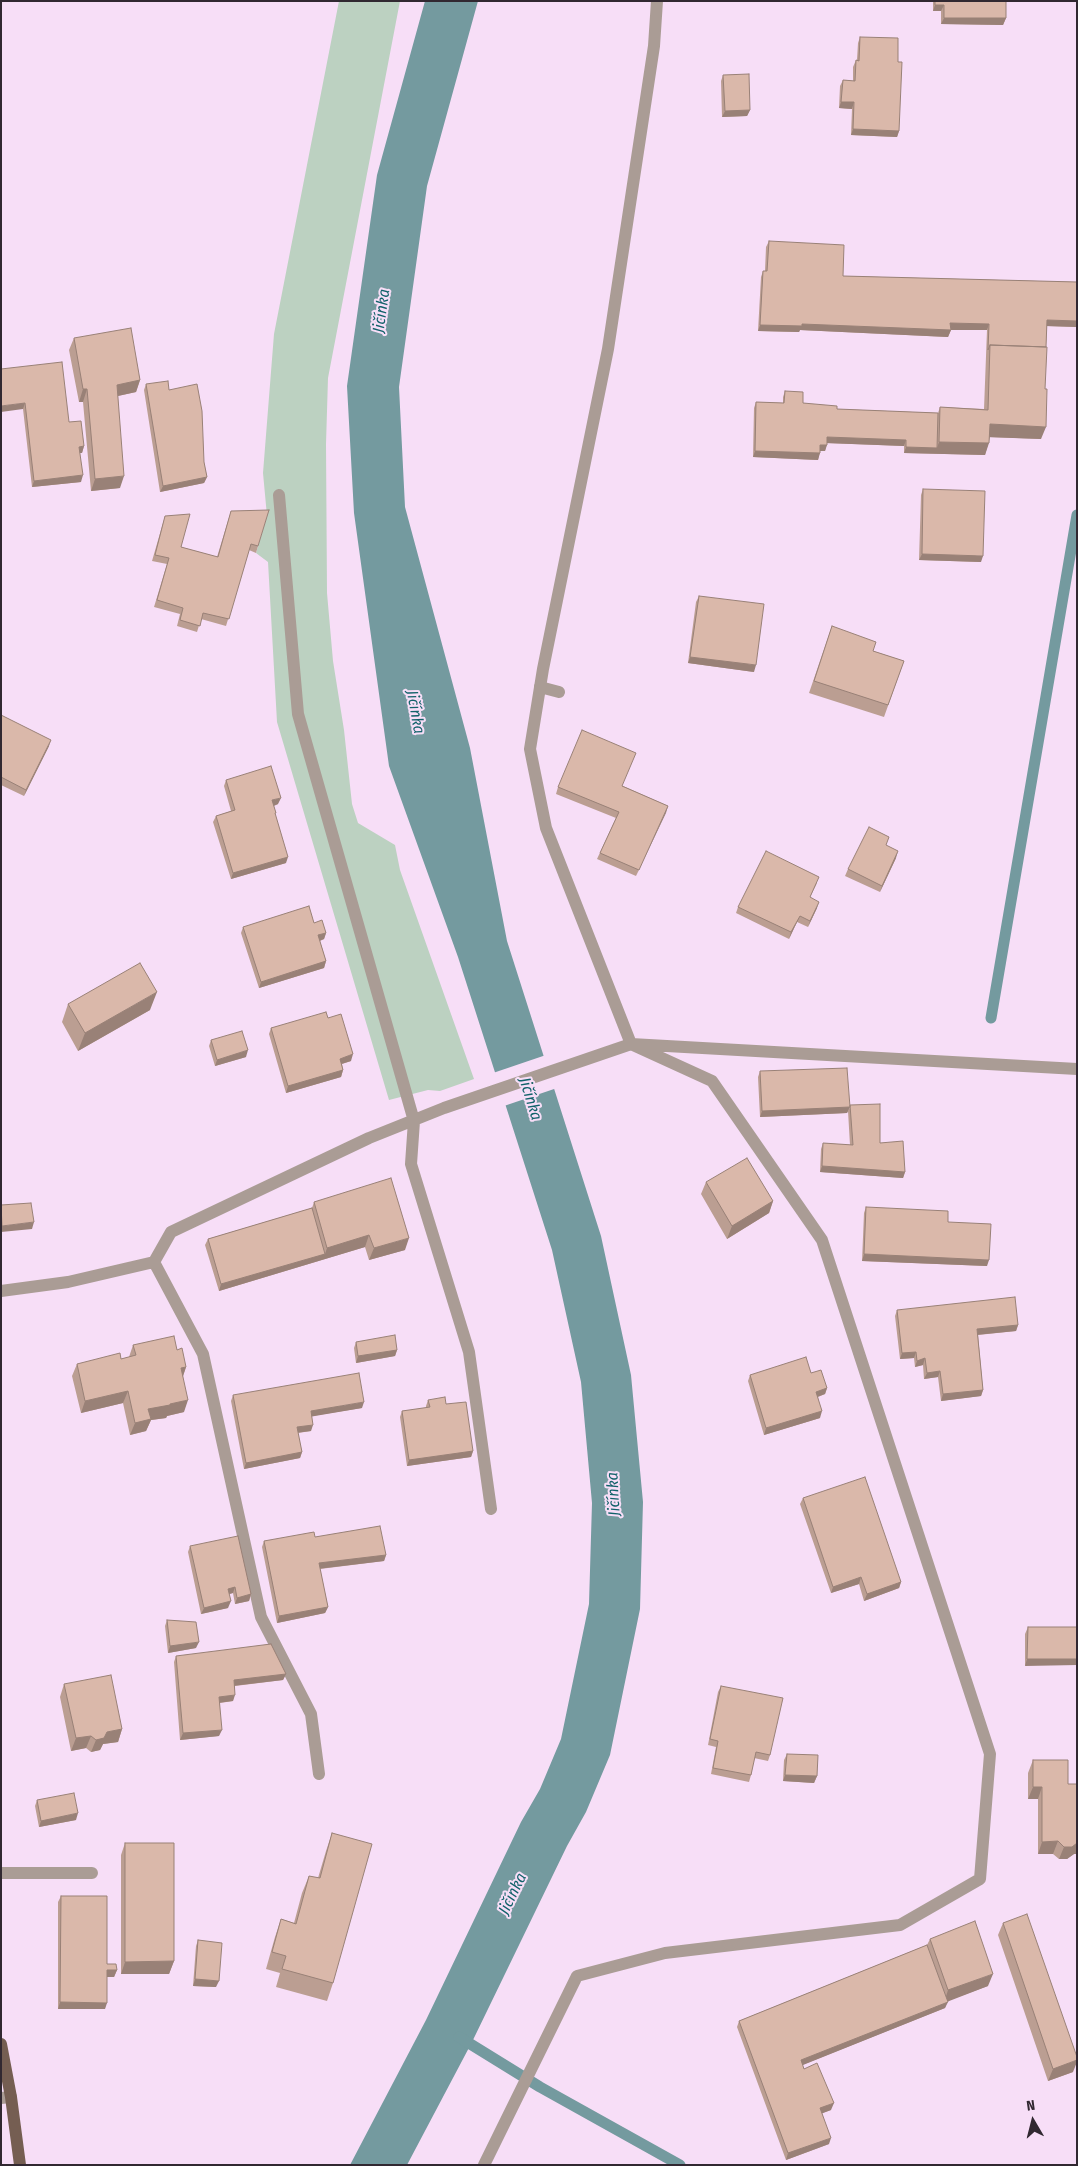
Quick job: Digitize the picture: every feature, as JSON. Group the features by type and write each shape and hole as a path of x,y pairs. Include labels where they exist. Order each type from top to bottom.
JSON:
{"main road":[{"path":"1,2044 6,2097 20,2165"}],"street":[{"path":"484,2165 577,1976 665,1953 900,1925 980,1878 990,1754 822,1240 712,1081 631,1044 546,828 530,749 540,687 608,349 654,46 657,1"},
{"path":"279,496 298,714 414,1121 411,1164 469,1352 491,1509"},
{"path":"540,687 559,692"},
{"path":"1,1291 68,1282 154,1262 171,1232 369,1138 444,1108 631,1044 1077,1069"},
{"path":"154,1262 204,1354 261,1617 311,1714 319,1774"},
{"path":"1,1873 92,1873"}],"shaded area":[{"path":"339,1 400,1 328,378 326,444 327,593 333,661 344,730 352,804 358,823 395,845 400,870 474,1079 440,1091 428,1090 389,1100 277,722 268,562 256,553 267,516 263,473 274,334"}],"water":[{"name":"Jičínka","path":"425,1 478,1 427,186 399,387 405,507 470,748 507,941 601,1236 631,1375 643,1502 640,1609 610,1755 586,1812 567,1846 472,2042 407,2165 350,2165 426,2020 521,1822 540,1789 561,1739 589,1604 592,1503 581,1382 552,1250 458,957 389,766 354,513 347,386 377,175"}],"pier":[{"path":"546,1055 557,1088 504,1106 493,1073"}],"building":[{"path":"935,1 1006,1 1006,18 944,18 944,5 935,5"},
{"path":"860,37 898,38 898,62 902,62 899,131 853,129 854,102 841,102 843,80 855,81 856,60 859,61"},
{"path":"749,74 750,110 725,111 723,75"},
{"path":"769,241 844,245 843,276 1077,282 1077,321 1047,320 1046,347 990,345 988,350 989,324 950,323 951,330 802,324 802,326 760,325 763,271 767,271"},
{"path":"131,328 140,380 117,385 124,476 95,479 87,389 83,389 74,338"},
{"path":"990,345 1047,347 1046,427 990,424 989,443 939,442 940,407 988,410"},
{"path":"62,362 69,422 81,421 84,446 79,447 83,475 34,481 25,403 1,406 1,369"},
{"path":"168,381 169,390 197,384 202,411 204,462 207,477 163,486 146,384"},
{"path":"785,391 803,392 803,403 837,406 837,409 938,413 937,448 906,447 906,440 827,437 827,445 820,445 820,453 755,451 756,402 784,403"},
{"path":"923,489 985,491 983,556 922,554"},
{"path":"269,510 258,546 251,544 229,619 203,613 200,626 180,620 183,608 157,600 169,558 155,555 165,516 190,514 181,547 218,557 231,511"},
{"path":"699,596 764,604 756,665 690,657"},
{"path":"832,626 876,642 873,651 904,661 888,705 814,681"},
{"path":"1,715 51,740 26,790 1,777"},
{"path":"582,730 636,753 622,786 668,806 639,870 600,853 619,812 558,787"},
{"path":"271,766 281,798 272,800 288,857 233,873 216,816 235,810 226,780"},
{"path":"869,827 889,837 886,845 898,851 882,886 848,869"},
{"path":"766,851 819,877 810,897 819,902 810,921 800,916 791,932 738,907"},
{"path":"309,906 314,923 322,920 326,933 318,935 326,961 261,982 243,927"},
{"path":"140,963 157,992 85,1033 68,1004"},
{"path":"326,1012 328,1018 341,1014 353,1054 340,1059 343,1070 288,1086 271,1028"},
{"path":"242,1031 248,1050 217,1060 211,1040"},
{"path":"847,1068 850,1107 762,1111 760,1071"},
{"path":"880,1104 880,1143 903,1141 905,1172 822,1166 823,1143 853,1145 850,1105"},
{"path":"747,1158 773,1201 732,1226 706,1182"},
{"path":"391,1178 409,1238 374,1248 369,1235 327,1248 314,1202"},
{"path":"31,1203 34,1222 2,1226 1,1205"},
{"path":"866,1207 948,1211 948,1222 991,1224 989,1260 864,1254"},
{"path":"312,1208 325,1254 221,1284 208,1239"},
{"path":"1015,1297 1018,1325 977,1329 983,1390 943,1394 940,1371 927,1373 925,1358 917,1361 916,1352 902,1353 897,1310"},
{"path":"395,1335 397,1350 358,1356 356,1342"},
{"path":"174,1336 177,1350 182,1348 186,1367 181,1368 188,1400 148,1409 151,1419 135,1423 128,1391 85,1401 77,1364 120,1353 121,1359 136,1355 133,1345"},
{"path":"806,1357 811,1373 821,1370 827,1388 816,1392 822,1411 766,1428 750,1375"},
{"path":"359,1373 364,1402 311,1411 313,1425 297,1427 302,1452 246,1463 233,1395"},
{"path":"445,1397 446,1404 466,1402 473,1451 409,1460 402,1411 430,1407 428,1400"},
{"path":"865,1477 901,1582 867,1594 861,1577 833,1587 803,1498"},
{"path":"380,1526 386,1555 319,1563 328,1607 279,1616 264,1541 314,1532 315,1537"},
{"path":"238,1536 251,1594 237,1598 235,1587 228,1589 231,1601 204,1608 190,1546"},
{"path":"167,1620 196,1622 199,1642 170,1646"},
{"path":"1028,1627 1077,1627 1077,1659 1027,1659"},
{"path":"271,1644 286,1674 234,1680 235,1695 219,1697 222,1730 183,1733 176,1656"},
{"path":"111,1675 122,1729 107,1732 104,1738 96,1740 91,1736 76,1738 64,1684"},
{"path":"721,1686 783,1698 770,1755 756,1752 751,1775 713,1768 718,1741 710,1739"},
{"path":"787,1754 818,1755 817,1776 785,1775"},
{"path":"1033,1760 1068,1760 1068,1784 1077,1784 1077,1843 1072,1847 1064,1847 1058,1841 1042,1842 1042,1787 1033,1787"},
{"path":"74,1793 78,1813 41,1821 37,1800"},
{"path":"332,1833 372,1844 333,1983 282,1969 286,1956 272,1952 281,1919 296,1924 309,1876 320,1878"},
{"path":"125,1843 174,1843 174,1961 125,1962"},
{"path":"61,1896 107,1896 107,1964 116,1964 117,1970 107,1970 107,2003 60,2002"},
{"path":"1027,1914 1077,2057 1077,2060 1053,2069 1003,1923"},
{"path":"975,1921 993,1974 948,1990 930,1939"},
{"path":"198,1940 222,1943 219,1981 195,1979"},
{"path":"927,1945 948,2002 801,2060 804,2069 817,2063 834,2103 820,2108 831,2138 788,2153 739,2021"}],"waterway":[{"path":"991,1018 1077,515"},
{"path":"459,2037 540,2087 680,2165"}]}
